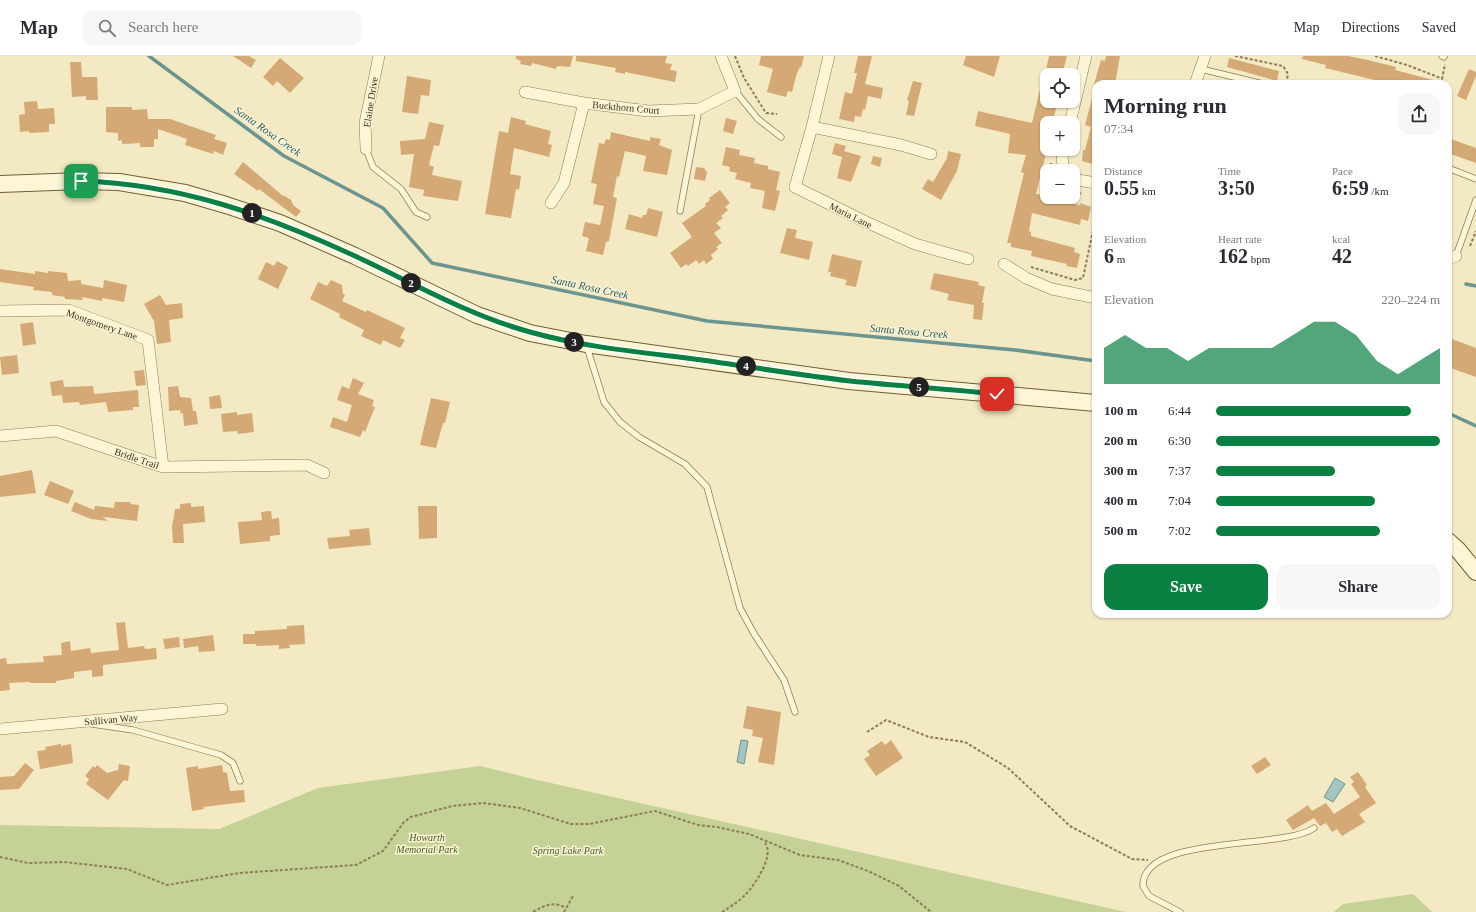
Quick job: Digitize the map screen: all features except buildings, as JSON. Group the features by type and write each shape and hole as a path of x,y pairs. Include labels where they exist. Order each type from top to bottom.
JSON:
{"street":[{"name":"Elaine Drive","path":"366,149 365,123 379,56"},
{"path":"721,56 735,91"},
{"name":"Maria Lane","path":"829,56 812,127 795,186 866,222 915,244 968,258"},
{"path":"1072,116 1086,56"},
{"path":"1197,80 1205,56"},
{"name":"Buckthorn Court","path":"525,92 584,103 648,111 699,109 735,91"},
{"name":"Buckthorn Court","path":"551,204 564,183 584,103"},
{"path":"812,127 901,145 931,154"},
{"path":"1080,180 1092,182"},
{"path":"0,184 81,181 119,182 185,193 280,223 355,256 477,315 530,333 586,344 849,381 1092,403"},
{"path":"1004,264 1026,278 1052,289 1092,295"},
{"name":"Montgomery Lane","path":"0,311 69,310 148,340 163,467"},
{"name":"Bridle Trail","path":"0,436 56,431 163,467 307,465 324,473"},
{"path":"1452,545 1476,572"},
{"name":"Sullivan Way","path":"0,729 222,709"}],"lane":[{"path":"1201,69 1246,80"},
{"path":"735,91 758,120 781,137"},
{"path":"680,211 699,109"},
{"path":"366,149 373,167 401,189 416,212 427,216"},
{"path":"1452,170 1476,179"},
{"path":"1452,257 1476,200"},
{"path":"586,344 604,402 620,422 639,437 685,464 707,487 740,608 753,632 784,680 795,712"},
{"path":"87,721 94,725 133,730 222,755 233,762 240,781"},
{"path":"1180,912 1149,896 1143,886 1146,873 1157,862 1178,854 1226,844 1290,837 1307,833 1314,828"}],"path":[{"path":"734,56 744,78 766,113 777,114"},
{"path":"1235,56 1284,66 1288,74 1287,80"},
{"path":"1375,56 1407,65 1443,79 1445,67 1443,56"},
{"path":"1467,252 1476,231"},
{"path":"1030,266 1075,280 1083,278 1092,235"},
{"path":"867,732 886,720 929,737 965,742 1008,768 1070,826 1132,858 1157,862"},
{"path":"0,857 28,863 64,862 127,869 167,885 239,873 356,865 383,851 404,822 411,817 452,806 483,804 520,808 571,824 589,824 655,811 698,825 717,827 749,834 765,842 800,855 838,860 868,871 899,886 931,912"},
{"path":"722,912 745,895 763,868 768,852 765,842"},
{"path":"564,912 573,896"},
{"path":"533,912 550,904 558,904 566,908"}],"green space":[{"path":"480,766 1126,912 0,912 0,825 219,829 318,788"},
{"path":"1413,894 1432,912 1334,912 1343,904"}],"water":[{"path":"741,740 748,741 744,764 737,762"},
{"path":"1335,778 1345,784 1333,802 1324,797"}],"waterway":[{"name":"Santa Rosa Creek","path":"149,56 284,156 383,208 432,263 707,321 1015,350 1092,360"},
{"path":"1466,284 1476,286"},
{"name":"Santa Rosa Creek","path":"1452,415 1476,426"}],"route":[{"path":"81,181 119,182 185,193 280,223 355,256 477,315 530,333 586,344 849,381 997,394"}],"park label":[{"name":"Howarth Memorial Park","path":"427,842"},
{"name":"Spring Lake Park","path":"568,850"}]}
